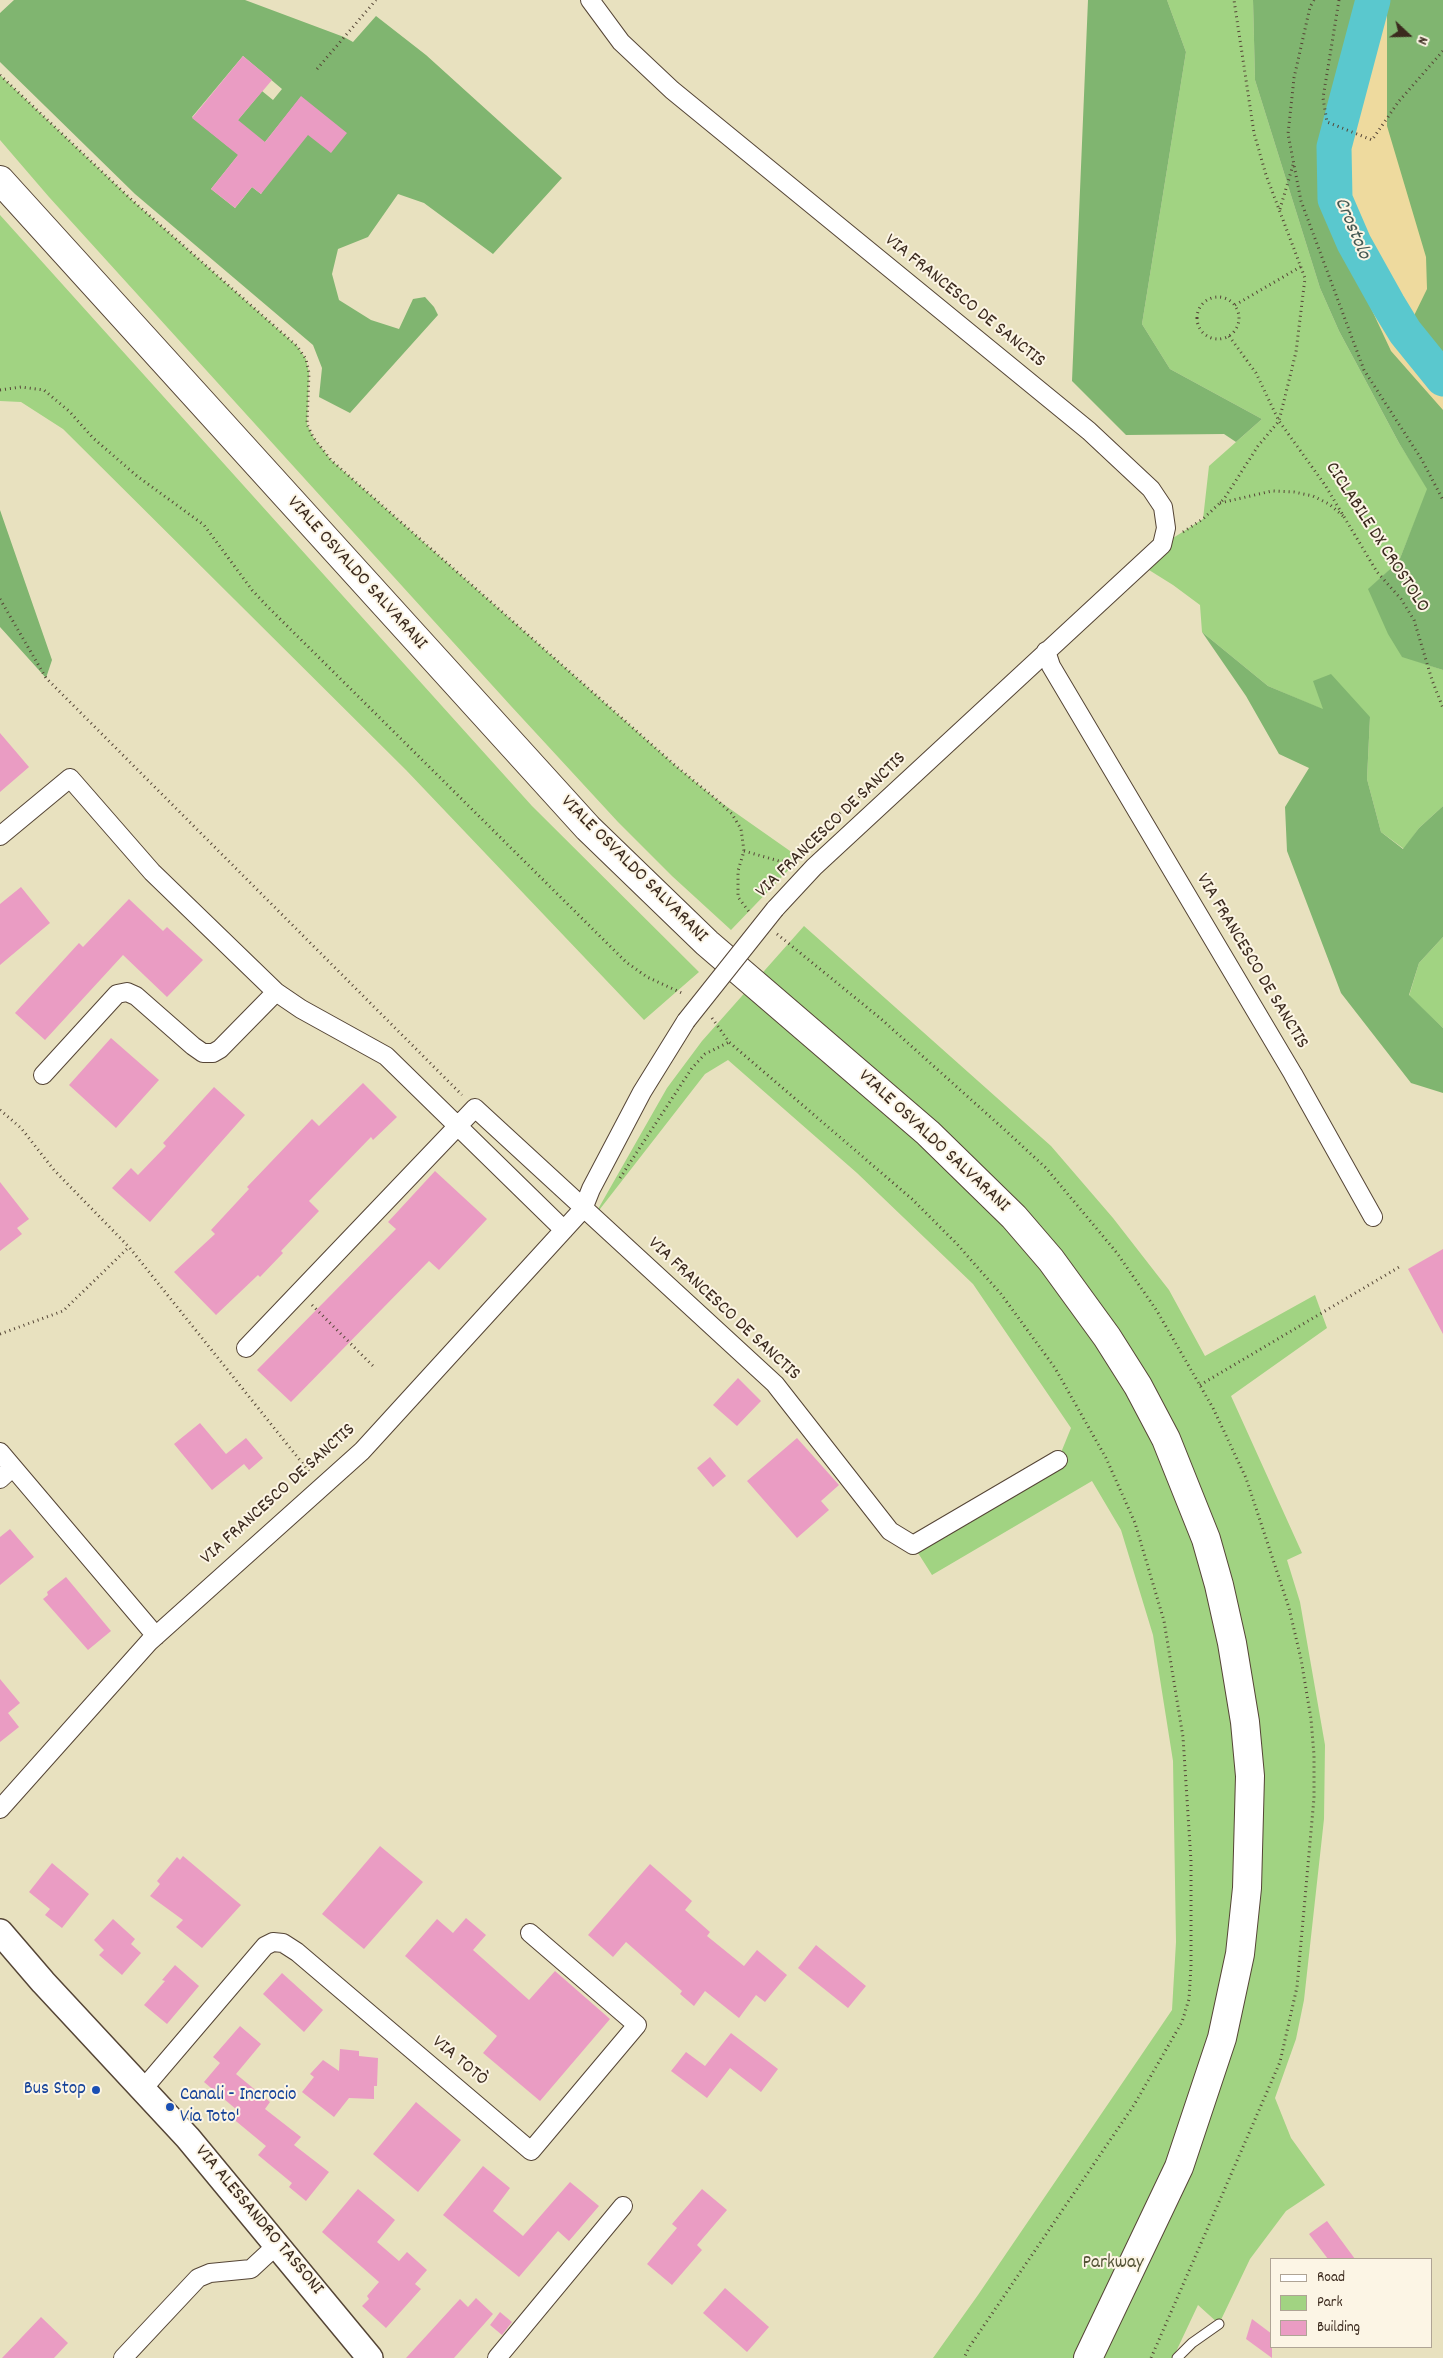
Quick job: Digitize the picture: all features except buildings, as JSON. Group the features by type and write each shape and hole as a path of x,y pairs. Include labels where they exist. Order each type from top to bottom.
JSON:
{"main road":[{"name":"VIALE OSVALDO SALVARANI","path":"0,180 588,828 707,943 928,1133 1014,1217 1051,1260 1102,1329 1138,1386 1166,1439 1206,1540 1219,1585 1232,1643 1246,1722 1250,1776 1247,1888 1240,1954 1222,2038 1182,2158 1088,2358"}],"street":[{"name":"VIA FRANCESCO DE SANCTIS","path":"0,1809 156,1636 362,1451 583,1209 591,1189 642,1092 686,1021 775,909 814,867 1162,545 1166,528 1163,507 1151,489 1089,431 672,90 621,42 590,0"},
{"name":"VIA FRANCESCO DE SANCTIS","path":"1046,652 1051,666 1293,1074 1373,1217"},
{"path":"0,836 70,778 152,872 276,992 301,1009 386,1056 564,1230"},
{"path":"43,1075 117,994 127,992 136,996 193,1046 203,1053 213,1053 220,1049 276,992"},
{"path":"246,1348 475,1108 583,1209"},
{"name":"VIA FRANCESCO DE SANCTIS","path":"583,1209 775,1384 890,1531 913,1545 1058,1460"},
{"path":"0,1452 6,1474 156,1636"},
{"name":"VIA ALESSANDRO TASSONI","path":"0,1932 43,1982 188,2138 278,2244 370,2358"},
{"name":"VIA TOTÒ","path":"143,2089 265,1946 273,1942 283,1943 531,2151 637,2025 530,1933"},
{"path":"497,2358 623,2206"},
{"path":"123,2358 198,2278 210,2273 251,2270 278,2244"}],"lane":[{"path":"1177,2358 1192,2343 1219,2324"}],"path":[{"path":"317,69 376,0"},
{"path":"1162,545 1203,519 1219,503 1279,421 1296,352 1305,278 1266,175 1254,133 1234,0"},
{"path":"1314,0 1310,7 1294,78 1288,134 1301,201 1364,370 1422,460 1443,500"},
{"path":"1339,0 1323,98 1328,122 1372,140 1399,100 1443,51"},
{"path":"0,74 133,201 298,346 306,359 309,372 307,424 313,437 331,460 732,814 741,829 744,851 738,871 738,897 749,913 756,918"},
{"path":"1280,210 1294,164"},
{"path":"1235,305 1302,266"},
{"path":"1224,297 1235,305 1239,318 1234,331 1229,336 1216,339 1209,337 1200,327 1197,314 1200,307 1210,298 1224,297"},
{"name":"CICLABILE DX CROSTOLO","path":"1229,336 1256,373 1279,421 1312,464 1377,572 1401,599 1414,620 1432,680 1443,708"},
{"path":"0,390 26,387 44,390 137,476 204,524 252,590 266,605 626,962 647,977 678,991 691,1000"},
{"path":"1219,503 1272,491 1294,492 1313,496 1329,504 1346,519"},
{"path":"0,599 46,678 475,1108"},
{"path":"744,851 780,861 786,860 877,782"},
{"path":"770,929 880,1018 1006,1130 1046,1168 1117,1253 1157,1310 1200,1385 1246,1478 1289,1608 1301,1659 1311,1719 1314,1798 1296,1986 1280,2062 1151,2358"},
{"path":"709,1016 729,1042 912,1199 951,1238 1001,1294 1055,1368 1106,1458 1135,1523 1164,1621 1183,1737 1191,1861 1192,1966 1189,1999 1182,2022 1134,2105 970,2346 964,2358"},
{"path":"618,1181 692,1068 705,1054 729,1042"},
{"path":"0,1110 21,1128 54,1170 129,1247 321,1486"},
{"path":"0,1334 63,1311 129,1247"},
{"path":"1200,1385 1400,1266"},
{"path":"299,1292 376,1368"}],"green space":[{"path":"14,0 245,0 353,42 376,16 426,55 562,178 493,254 424,203 398,194 368,237 338,249 332,274 339,300 371,320 399,329 413,299 425,297 438,315 350,413 319,397 322,368 313,345 135,194 0,62 0,13","holes":["243,56 282,89 273,100 262,91 238,120 230,148 192,117","301,97 261,194 252,187 235,208 211,189 243,149 253,157"]},
{"path":"1088,0 1167,0 1186,52 1142,324 1170,369 1262,419 1236,442 1224,434 1126,435 1072,381"},
{"path":"1167,0 1253,0 1255,80 1320,288 1339,331 1399,443 1428,489 1399,561 1369,589 1402,656 1443,670 1443,806 1419,828 1404,849 1381,832 1367,779 1370,717 1324,710 1268,686 1202,632 1200,605 1141,565 1162,545 1203,519 1209,466 1262,419 1170,369 1142,324 1186,52"},
{"path":"1253,0 1443,0 1443,670 1402,657 1388,634 1368,589 1399,561 1427,489 1399,443 1339,331 1320,288 1255,80"},
{"path":"0,75 133,201 297,346 306,359 309,373 307,424 313,437 331,460 677,767 716,799 800,858 731,930 672,876 618,822 49,197 0,140"},
{"path":"0,215 532,806 699,972 644,1020 406,770 63,429 21,402 0,401"},
{"path":"0,510 52,660 46,678 0,627"},
{"path":"1202,632 1268,686 1323,709 1313,681 1331,674 1370,717 1367,779 1381,832 1403,849 1419,828 1443,806 1443,937 1419,963 1409,995 1443,1028 1443,1093 1411,1083 1341,993 1287,851 1285,807 1309,768 1279,754 1246,696"},
{"name":"Parkway","path":"804,926 1051,1146 1113,1218 1169,1290 1205,1356 1315,1295 1327,1328 1231,1396 1302,1553 1287,1560 1300,1602 1325,1745 1324,1819 1304,2000 1296,2039 1275,2098 1291,2138 1325,2185 1286,2211 1250,2259 1219,2324 1198,2305 1173,2358 933,2358 1172,2010 1176,1942 1173,1761 1153,1635 1121,1530 1092,1481 932,1575 913,1545 1058,1460 1071,1428 973,1284 857,1173 728,1060 705,1074 593,1218 667,1088 702,1041"},
{"path":"1443,937 1443,1028 1409,996 1419,963"}],"sand":[{"path":"1374,0 1387,0 1387,126 1426,257 1427,289 1406,332 1443,378 1443,410 1391,351 1362,289 1335,199 1334,147"}],"waterway":[{"name":"Crostolo","path":"1373,0 1334,147 1335,199 1354,243 1388,304 1405,332 1443,379"}],"place":[{"name":"Bus Stop","path":"96,2090"},
{"name":"Canali - Incrocio Via Toto'","path":"170,2107"}]}
